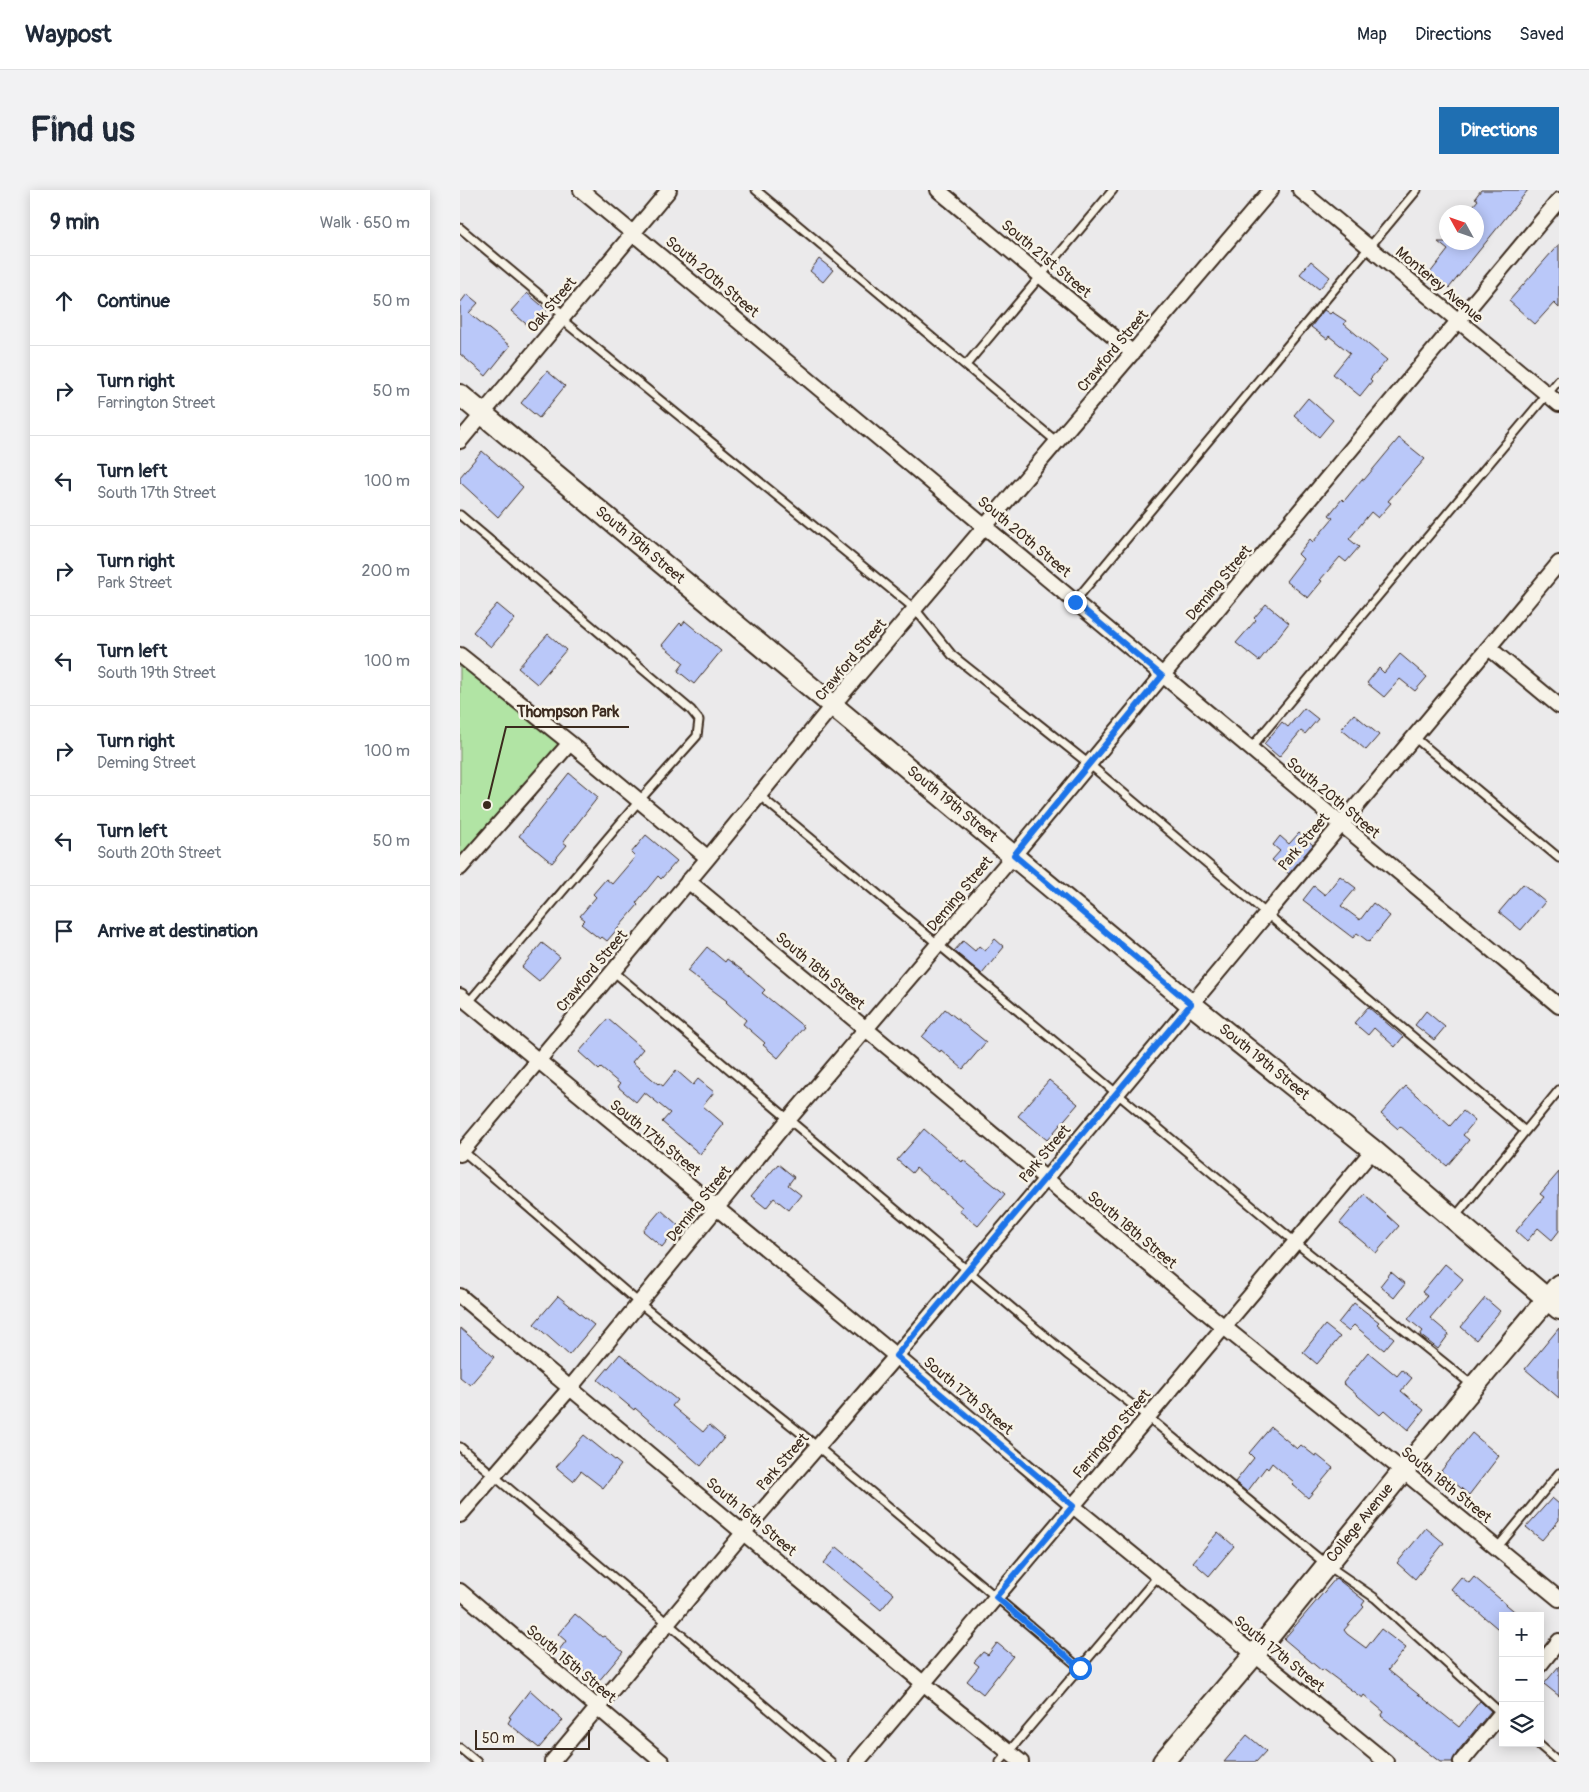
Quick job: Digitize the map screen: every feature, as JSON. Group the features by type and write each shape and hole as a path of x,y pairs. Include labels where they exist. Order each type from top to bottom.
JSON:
{"street":[{"name":"South 20th Street","path":"581,190 986,525 1162,676 1559,1006"},
{"name":"Oak Street","path":"460,441 669,190"},
{"name":"South 21st Street","path":"938,190 1133,353"},
{"name":"Crawford Street","path":"461,1152 708,858 832,706 1271,190"},
{"name":"Monterey Avenue","path":"1300,190 1559,404"},
{"name":"Deming Street","path":"460,1515 570,1388 789,1119 1014,855 1559,200"},
{"name":"South 19th Street","path":"460,395 1191,1004 1372,1150 1453,1219 1555,1298"},
{"name":"Park Street","path":"552,1762 744,1532 1045,1180 1559,563"},
{"path":"1489,648 1559,706"},
{"path":"460,655 570,743 708,858"},
{"path":"460,868 570,743"},
{"name":"South 18th Street","path":"688,881 1045,1180 1559,1599"},
{"name":"South 17th Street","path":"464,1000 896,1356 1073,1506 1386,1762"},
{"name":"Farrington Street","path":"857,1762 1372,1150"},
{"name":"South 16th Street","path":"460,1296 923,1683 1004,1757 1021,1762"},
{"name":"College Avenue","path":"1163,1762 1254,1655 1474,1386 1555,1298"},
{"name":"South 15th Street","path":"460,1590 662,1762"},
{"path":"1544,1659 1559,1641"},
{"path":"1462,1762 1499,1717"}],"lane":[{"path":"756,190 1057,442"},
{"path":"966,365 1113,190"},
{"path":"1075,602 1418,190"},
{"path":"460,228 563,317 915,608 952,655 1089,764 1525,1131"},
{"path":"1249,749 1559,380"},
{"path":"460,515 691,710 699,720 697,736 464,1000"},
{"path":"1414,737 1559,858"},
{"path":"759,796 1295,1242 1474,1386"},
{"path":"613,971 1070,1356 1148,1416 1327,1565 1374,1598 1499,1710"},
{"path":"1453,1219 1559,1090"},
{"path":"461,1152 639,1303 818,1447 1080,1668"},
{"path":"460,1446 831,1762"},
{"path":"1497,1548 1559,1473"},
{"path":"1004,1757 1158,1576"},
{"path":"1542,1747 1559,1762"},
{"path":"460,1748 477,1762"}],"green space":[{"path":"460,655 570,743 460,868"}],"building":[{"path":"1481,190 1528,190 1484,245 1484,205 1474,205 1478,200 1475,198"},
{"path":"1559,244 1559,308 1554,303 1535,324 1509,301"},
{"path":"1448,250 1480,250 1449,288 1430,273"},
{"path":"819,259 833,270 823,282 810,271"},
{"path":"1311,261 1330,277 1319,289 1300,274"},
{"path":"527,293 547,310 532,329 511,311"},
{"path":"467,294 478,303 469,313 510,346 486,376 460,354 460,303"},
{"path":"1324,310 1330,314 1332,312 1346,321 1344,324 1387,360 1370,379 1372,381 1360,396 1333,374 1350,353 1329,336 1327,339 1311,327"},
{"path":"547,371 565,386 539,418 521,403"},
{"path":"1308,398 1333,420 1319,437 1294,415"},
{"path":"1399,438 1425,459 1388,501 1391,503 1378,518 1371,512 1349,539 1359,547 1346,562 1340,557 1320,580 1322,581 1308,598 1286,581 1303,559 1298,554 1310,539 1313,542 1333,518 1329,515 1342,499 1344,501 1362,479 1364,480"},
{"path":"482,451 523,487 498,517 460,482 460,477"},
{"path":"497,604 515,619 491,647 473,632"},
{"path":"1266,604 1289,623 1259,661 1236,643 1256,620 1254,618"},
{"path":"685,621 721,651 694,684 678,671 684,663 662,645 680,623 682,625"},
{"path":"548,634 566,650 537,684 518,668"},
{"path":"1400,654 1427,677 1415,691 1400,679 1384,697 1367,683 1379,668 1384,673"},
{"path":"1304,708 1318,719 1305,734 1301,731 1279,757 1264,744 1282,722 1288,727"},
{"path":"1354,714 1379,735 1366,750 1341,729"},
{"path":"569,773 598,797 563,842 567,845 552,863 519,836"},
{"path":"1299,833 1313,845 1289,874 1272,860 1280,851 1273,845 1280,836 1289,844"},
{"path":"646,835 677,861 661,879 658,876 636,903 638,905 607,941 602,937 600,939 581,924 585,920 580,916 596,897 593,894 606,879 612,884 635,857 631,853"},
{"path":"1340,876 1356,888 1341,906 1360,920 1373,903 1390,916 1369,942 1357,933 1353,938 1303,900 1314,886 1325,895"},
{"path":"1523,884 1545,902 1521,930 1499,912"},
{"path":"995,939 1004,947 982,974 954,951 963,941 975,951 979,946 985,951"},
{"path":"542,943 560,957 539,981 522,967"},
{"path":"707,947 725,962 727,959 742,970 765,990 762,993 804,1027 778,1058 763,1045 765,1043 743,1024 746,1020 727,1001 687,971"},
{"path":"1368,1007 1403,1037 1395,1047 1374,1028 1368,1035 1354,1023"},
{"path":"945,1009 986,1042 963,1069 922,1037"},
{"path":"1426,1011 1445,1027 1434,1040 1415,1025"},
{"path":"608,1019 643,1049 632,1062 658,1084 663,1086 676,1070 693,1085 698,1079 714,1092 703,1106 724,1124 700,1154 662,1122 670,1113 644,1092 636,1102 618,1087 620,1084 601,1068 599,1070 579,1052"},
{"path":"1049,1080 1078,1104 1047,1140 1018,1116"},
{"path":"1406,1086 1450,1126 1463,1111 1475,1121 1463,1135 1469,1140 1447,1166 1400,1126 1398,1129 1381,1114"},
{"path":"924,1129 962,1162 963,1160 1005,1194 978,1226 959,1211 962,1207 916,1168 912,1173 897,1160"},
{"path":"778,1164 794,1177 788,1185 801,1195 789,1210 774,1198 766,1208 751,1196"},
{"path":"1559,1172 1559,1231 1552,1240 1538,1228 1527,1241 1516,1231 1544,1197 1540,1194"},
{"path":"1364,1194 1399,1226 1376,1253 1340,1223"},
{"path":"661,1210 679,1226 662,1247 643,1231"},
{"path":"1445,1264 1463,1279 1430,1318 1449,1334 1438,1349 1420,1335 1423,1331 1408,1319 1427,1296 1422,1292"},
{"path":"1391,1272 1405,1284 1394,1298 1380,1286"},
{"path":"558,1296 594,1325 569,1355 534,1324"},
{"path":"1485,1298 1500,1311 1476,1340 1461,1327"},
{"path":"1354,1303 1379,1322 1377,1324 1394,1338 1384,1350 1354,1325 1348,1331 1338,1323"},
{"path":"1325,1325 1340,1337 1317,1364 1303,1352"},
{"path":"460,1328 494,1357 470,1385 460,1377"},
{"path":"1559,1328 1559,1398 1525,1369"},
{"path":"1368,1352 1397,1376 1402,1370 1412,1378 1401,1391 1424,1410 1408,1430 1385,1410 1380,1415 1343,1383"},
{"path":"620,1354 677,1400 672,1406 703,1432 709,1425 724,1438 701,1466 635,1408 634,1410 598,1380"},
{"path":"1271,1427 1297,1449 1301,1445 1333,1468 1308,1498 1292,1484 1294,1482 1272,1463 1268,1469 1266,1467 1247,1492 1235,1482 1254,1458 1249,1453"},
{"path":"1472,1433 1499,1456 1469,1495 1441,1471"},
{"path":"584,1435 621,1465 603,1488 581,1471 573,1481 556,1467"},
{"path":"1552,1498 1559,1504 1559,1520 1542,1540 1526,1527"},
{"path":"1426,1528 1444,1543 1415,1579 1397,1563"},
{"path":"1218,1532 1234,1546 1209,1576 1193,1562"},
{"path":"837,1547 894,1594 881,1610 824,1563"},
{"path":"1461,1577 1469,1583 1474,1577 1515,1612 1499,1612 1499,1630 1451,1589"},
{"path":"1336,1578 1365,1601 1362,1605 1364,1607 1344,1630 1347,1634 1366,1648 1381,1629 1406,1648 1388,1670 1459,1727 1480,1701 1491,1711 1458,1751 1452,1762 1440,1762 1381,1716 1384,1712 1364,1695 1362,1698 1323,1669 1322,1671 1284,1639"},
{"path":"575,1614 623,1652 598,1682 559,1650 566,1641 558,1634"},
{"path":"997,1643 1013,1656 983,1694 967,1681 979,1666 974,1662 983,1652 988,1655"},
{"path":"1559,1666 1559,1696 1544,1684"},
{"path":"530,1690 563,1720 539,1748 508,1723 511,1718 509,1717"},
{"path":"1247,1735 1266,1751 1256,1762 1224,1762"}],"place":[{"name":"Thompson Park","path":"487,805"}],"route":[{"path":"1075,602 1162,676 1014,855 1191,1004 896,1356 1073,1506 996,1597 1080,1668"}]}
